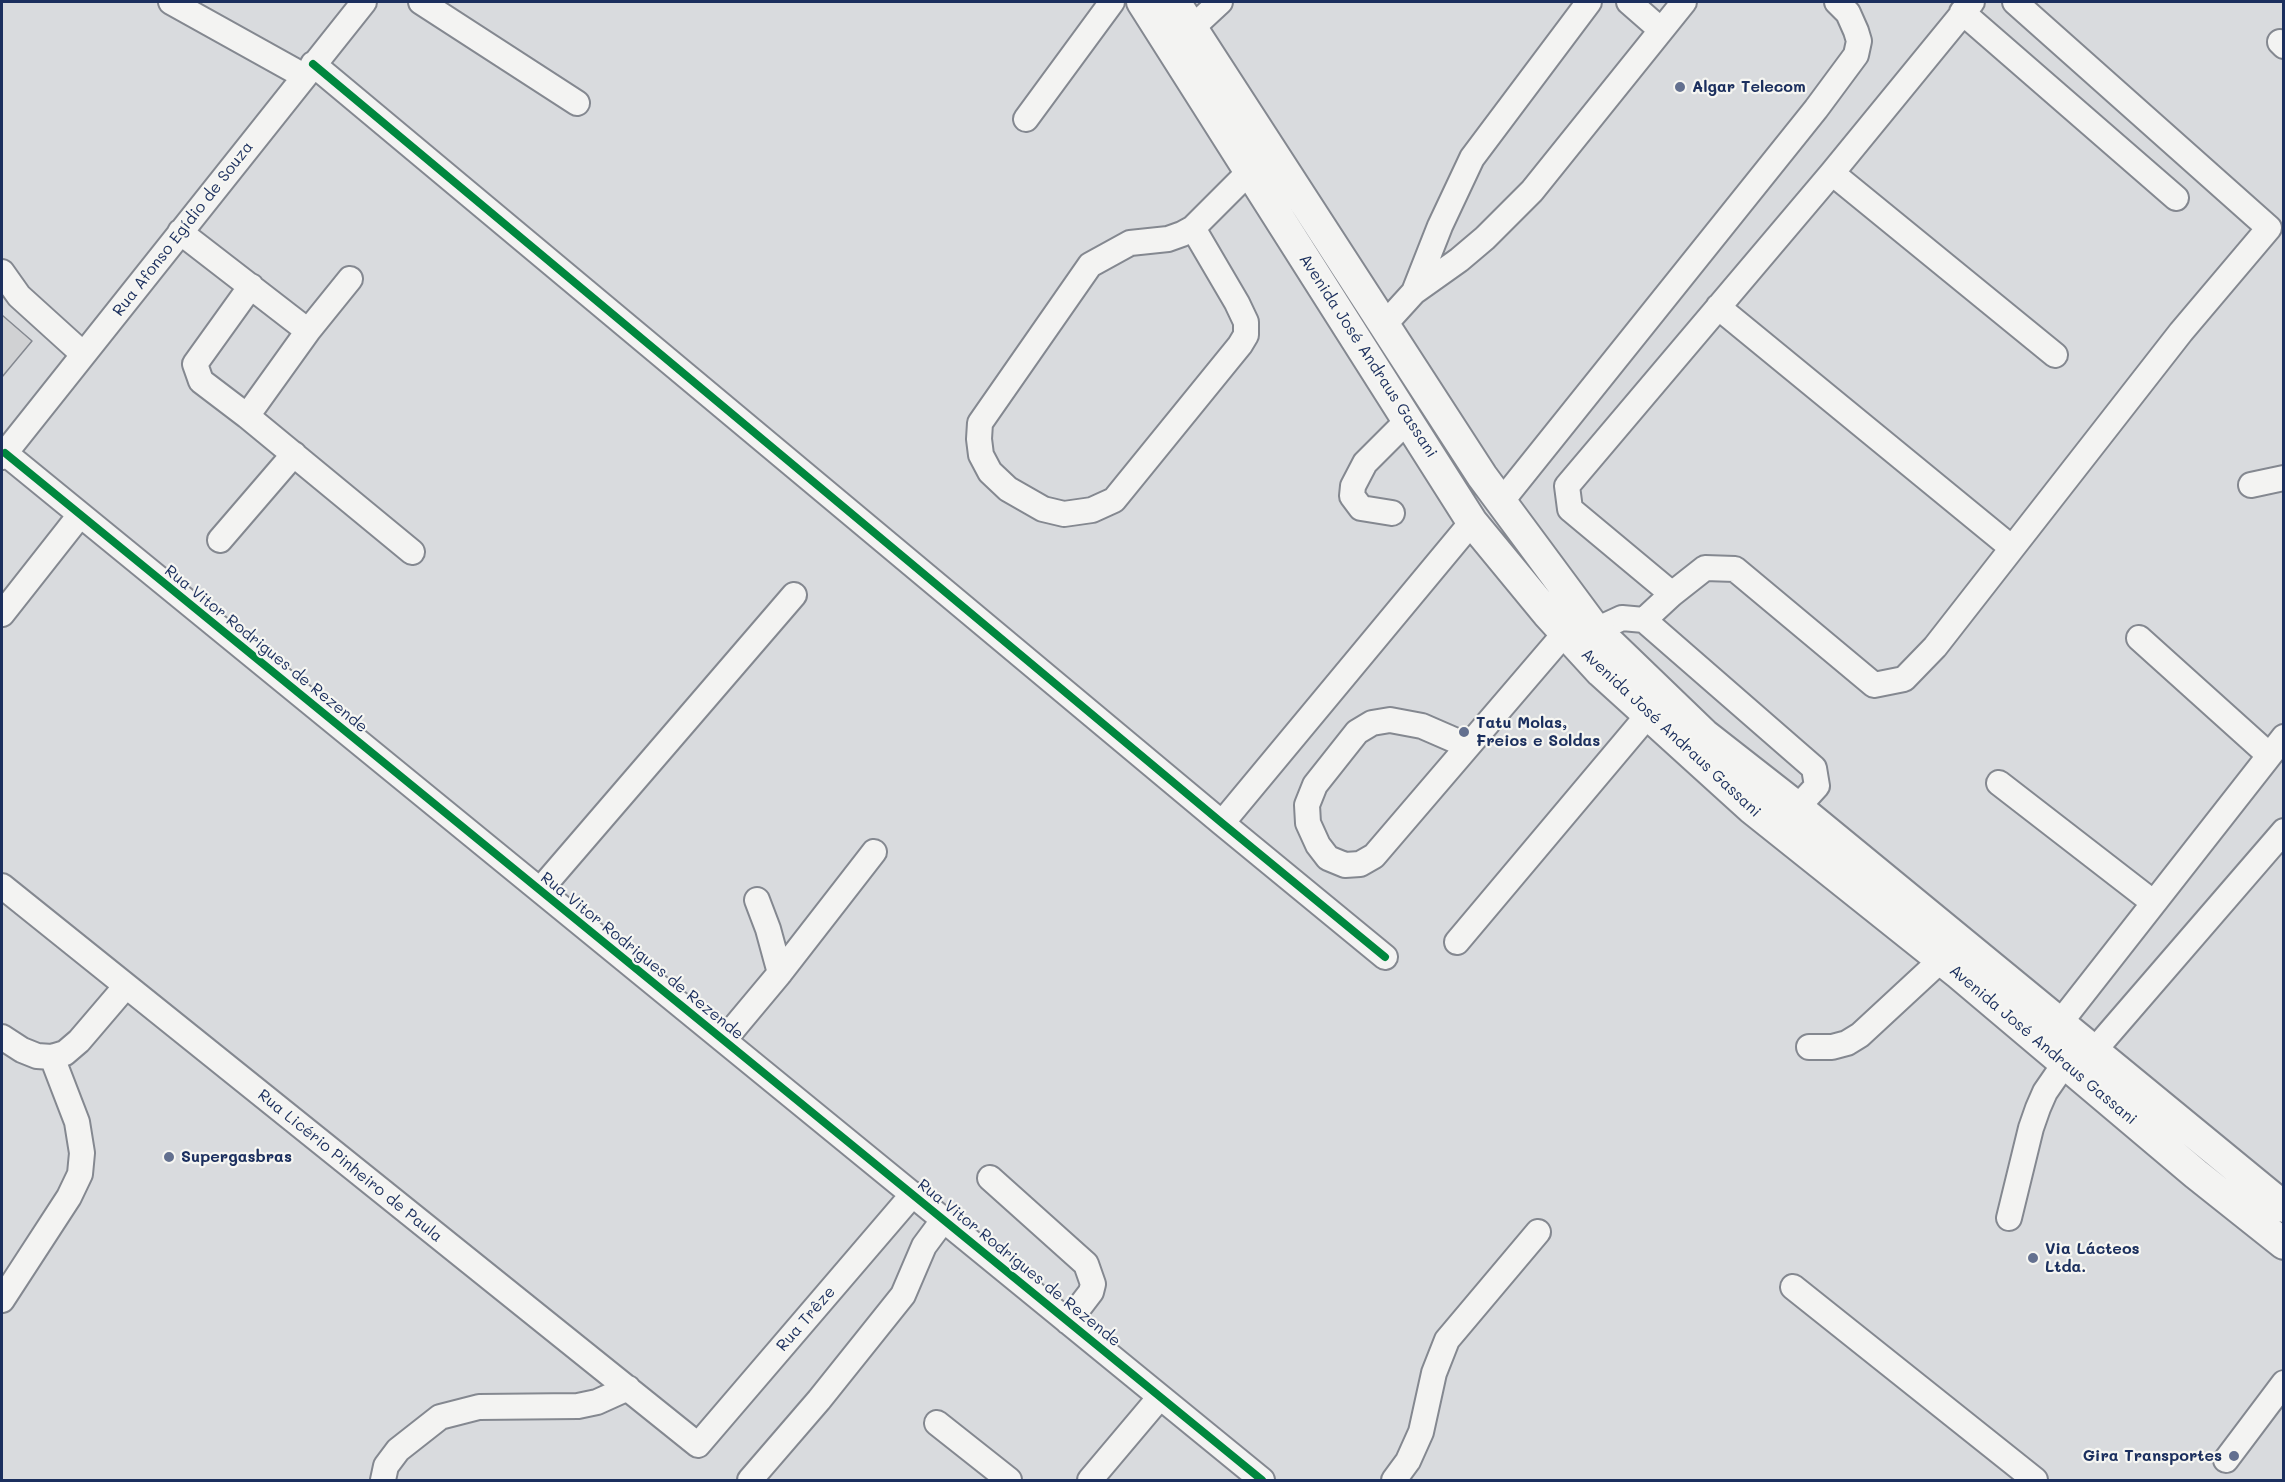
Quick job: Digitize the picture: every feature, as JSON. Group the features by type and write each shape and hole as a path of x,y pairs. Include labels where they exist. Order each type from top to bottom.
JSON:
{"main road":[{"name":"Avenida José Andraus Gassani","path":"1161,5 1192,28 1482,476 1596,630 1705,735 1797,807 2283,1244"},
{"name":"Avenida José Andraus Gassani","path":"1161,5 1250,171 1472,522 1565,633 1601,672 1751,808 1941,960 2059,1041 2093,1052 2283,1207"},
{"path":"1346,324 1378,315"}],"street":[{"path":"171,2 308,70 1385,957"},
{"name":"Rua Afonso Egídio de Souza","path":"3,455 364,2"},
{"path":"421,2 577,103"},
{"path":"1026,119 1112,2"},
{"path":"1192,28 1220,2"},
{"path":"1414,292 1440,226 1472,158 1589,2"},
{"path":"1629,2 1661,30"},
{"path":"1378,315 1414,292 1477,245 1532,191 1684,2"},
{"path":"1501,502 1809,119 1856,55 1858,41 1856,31 1848,13 1837,2"},
{"path":"1644,620 1672,594 1706,568 1736,569 1874,685 1904,679 1935,647 2181,332 2276,221 2015,2"},
{"path":"1672,594 1570,509 1567,486 1832,173 1967,7 2176,198"},
{"path":"1192,228 1246,322 1246,335 1240,345 1114,500 1092,510 1064,514 1043,509 1008,489 990,472 981,455 980,423 1090,266 1130,243 1168,239 1192,228 1250,171"},
{"path":"1832,173 2055,355"},
{"path":"180,232 308,331"},
{"path":"2,272 19,296 83,354"},
{"path":"247,416 308,331 350,279"},
{"path":"251,286 195,364 201,381 294,454 412,552"},
{"path":"1718,307 2012,548"},
{"path":"1392,513 1361,508 1352,496 1353,486 1365,463 1408,420"},
{"path":"220,540 294,454"},
{"name":"Rua Vitor Rodrigues de Rezende","path":"3,455 80,515 1262,1480"},
{"path":"2251,485 2283,478"},
{"path":"2,614 80,515"},
{"path":"1222,823 1472,522"},
{"path":"540,890 794,595"},
{"path":"1596,630 1622,618 1644,620 1814,768 1817,786 1777,829"},
{"path":"1468,747 1422,726 1390,720 1372,723 1357,732 1315,785 1307,805 1308,823 1318,845 1328,858 1345,865 1360,864 1374,856 1468,747 1565,633"},
{"path":"2009,1218 2034,1118 2045,1092 2059,1041 2154,903 2276,746 2139,638"},
{"path":"1457,942 1648,715"},
{"path":"1999,783 2154,903"},
{"path":"2093,1052 2283,831"},
{"path":"724,1040 780,973 873,852"},
{"name":"Rua Licério Pinheiro de Paula","path":"2,886 698,1445"},
{"path":"757,900 780,973"},
{"path":"1809,1047 1832,1047 1847,1043 1860,1035 1941,960"},
{"path":"2,1037 29,1053 52,1057 65,1053 79,1041 126,986"},
{"path":"2,1300 69,1197 80,1174 82,1153 77,1122 52,1057"},
{"path":"990,1178 1086,1264 1093,1284 1091,1292 1068,1322"},
{"name":"Rua Trêze","path":"698,1445 913,1194"},
{"path":"750,1480 819,1400 903,1295 924,1246 944,1219"},
{"path":"1394,1480 1408,1461 1421,1432 1434,1372 1447,1340 1538,1232"},
{"path":"1793,1287 2035,1480"},
{"path":"2226,1460 2283,1383"},
{"path":"383,1480 386,1467 398,1450 440,1417 479,1407 578,1406 597,1402 628,1388"},
{"path":"1090,1480 1160,1397"},
{"path":"937,1423 1009,1480"}],"shaded area":[{"path":"2,2 2283,2 2283,1480 2,1480"}],"building":[{"path":"2,315 32,341 2,377"}],"cycle path":[{"path":"313,64 1385,957"},
{"path":"5,453 1262,1480"}],"place":[{"name":"Algar Telecom","path":"1680,87"},
{"name":"Tatu Molas, Freios e Soldas","path":"1464,732"},
{"name":"Supergasbras","path":"169,1157"},
{"name":"Via Lácteos Ltda.","path":"2033,1258"},
{"name":"Gira Transportes","path":"2234,1456"}]}
